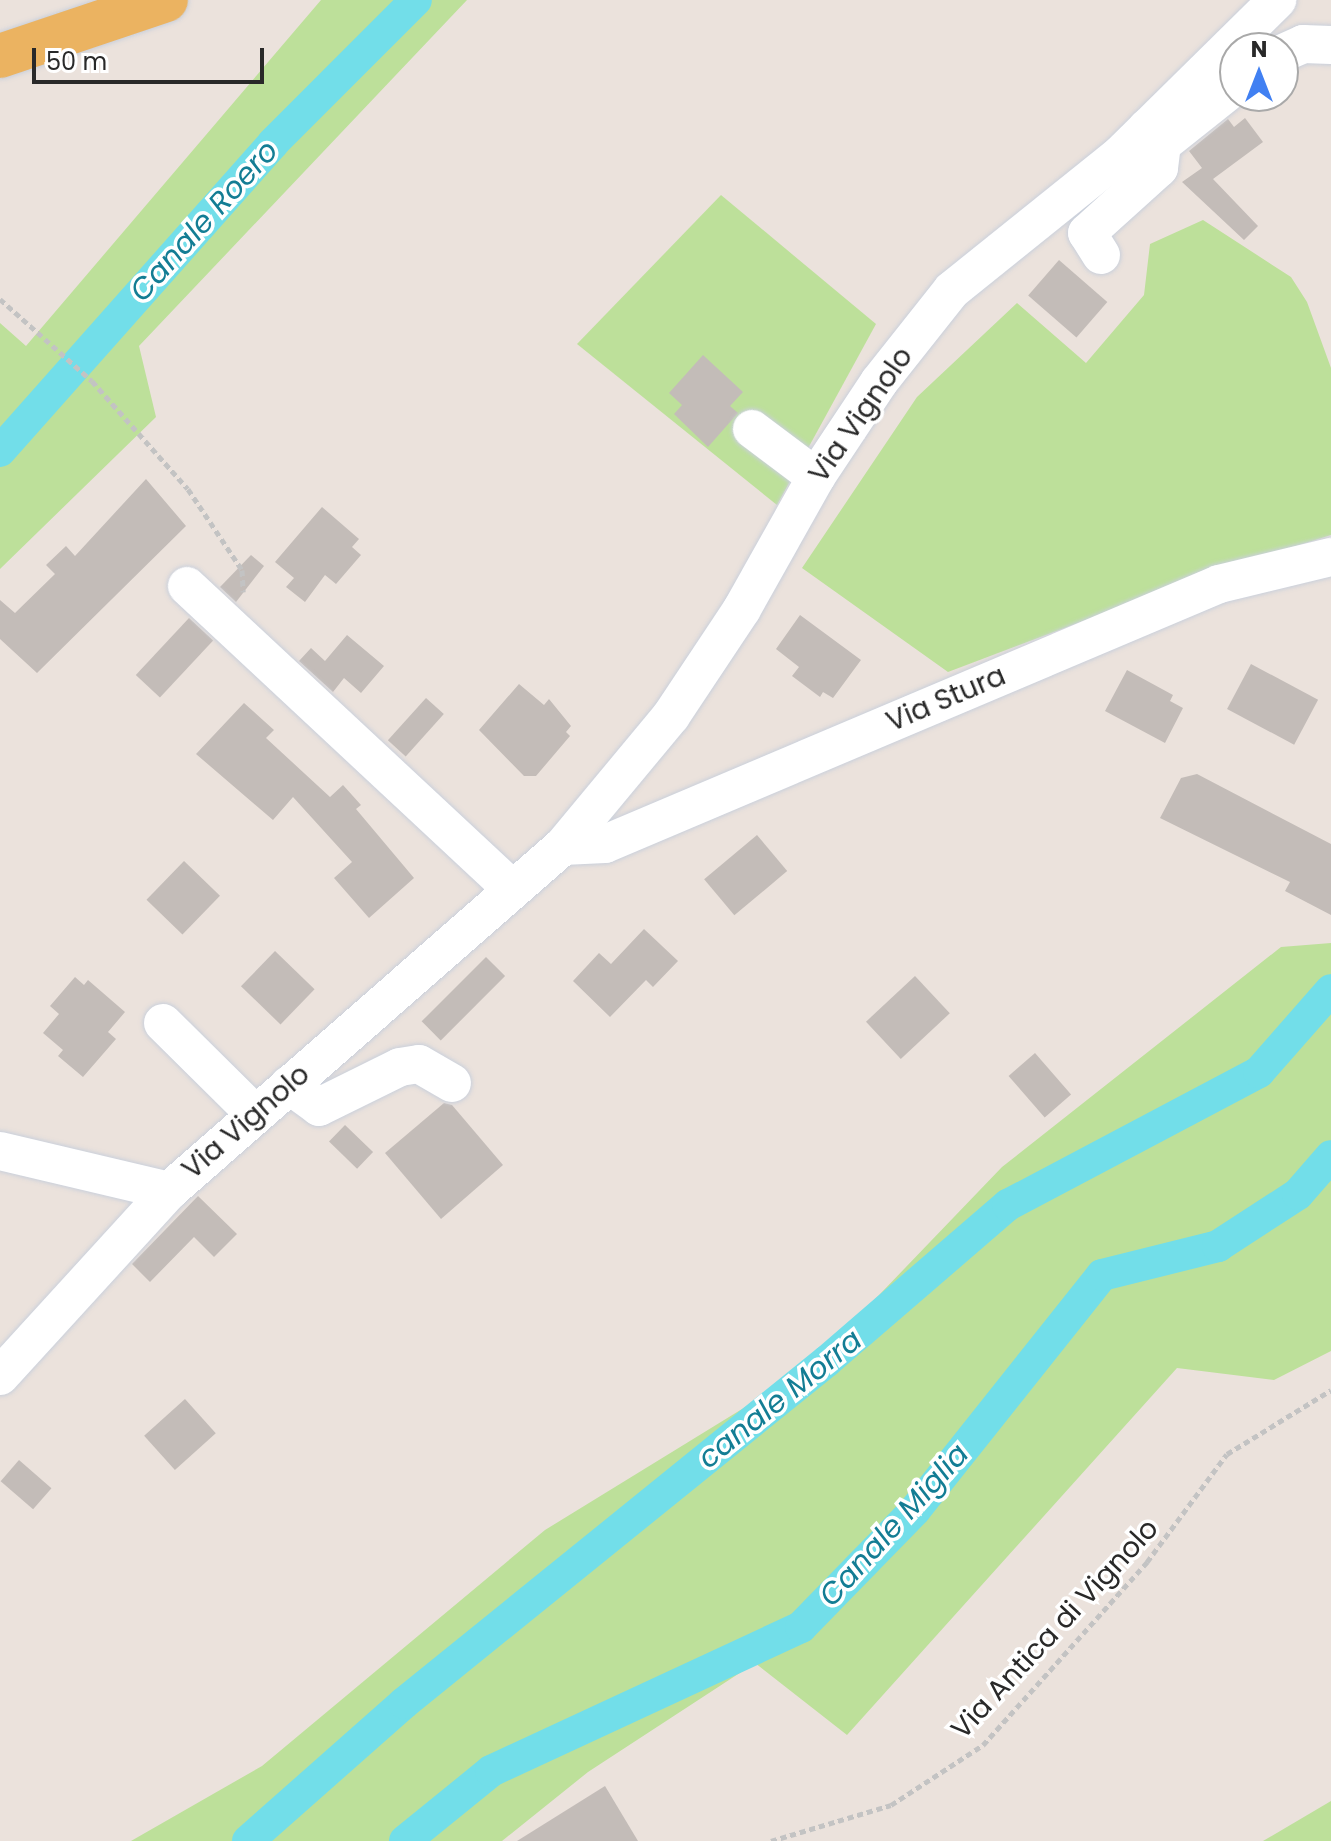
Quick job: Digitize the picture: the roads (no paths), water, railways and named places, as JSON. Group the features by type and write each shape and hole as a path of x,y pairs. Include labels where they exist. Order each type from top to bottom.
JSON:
{"main road":[{"path":"0,56 166,0"}],"street":[{"name":"Via Vignolo","path":"0,1376 169,1191 563,846 671,716 742,609 816,477 879,382 952,290 1155,136 1277,0"},
{"path":"1299,46 1331,45"},
{"path":"1101,255 1087,233 1159,168 1155,136 1219,96"},
{"path":"752,429 816,477"},
{"name":"Via Stura","path":"563,846 605,844 1219,584 1331,557"},
{"path":"187,586 512,889"},
{"path":"163,1023 255,1114"},
{"path":"289,1085 319,1107 400,1067 419,1064 452,1083"},
{"path":"0,1151 169,1191"}],"waterway":[{"name":"Canale Roero","path":"0,451 273,143 416,0"},
{"name":"canale Morra","path":"248,1841 404,1703 827,1361 1008,1205 1259,1072 1331,990"},
{"name":"Canale Miglia","path":"405,1841 491,1771 801,1627 915,1510 1102,1275 1218,1246 1298,1194 1331,1156"}]}
